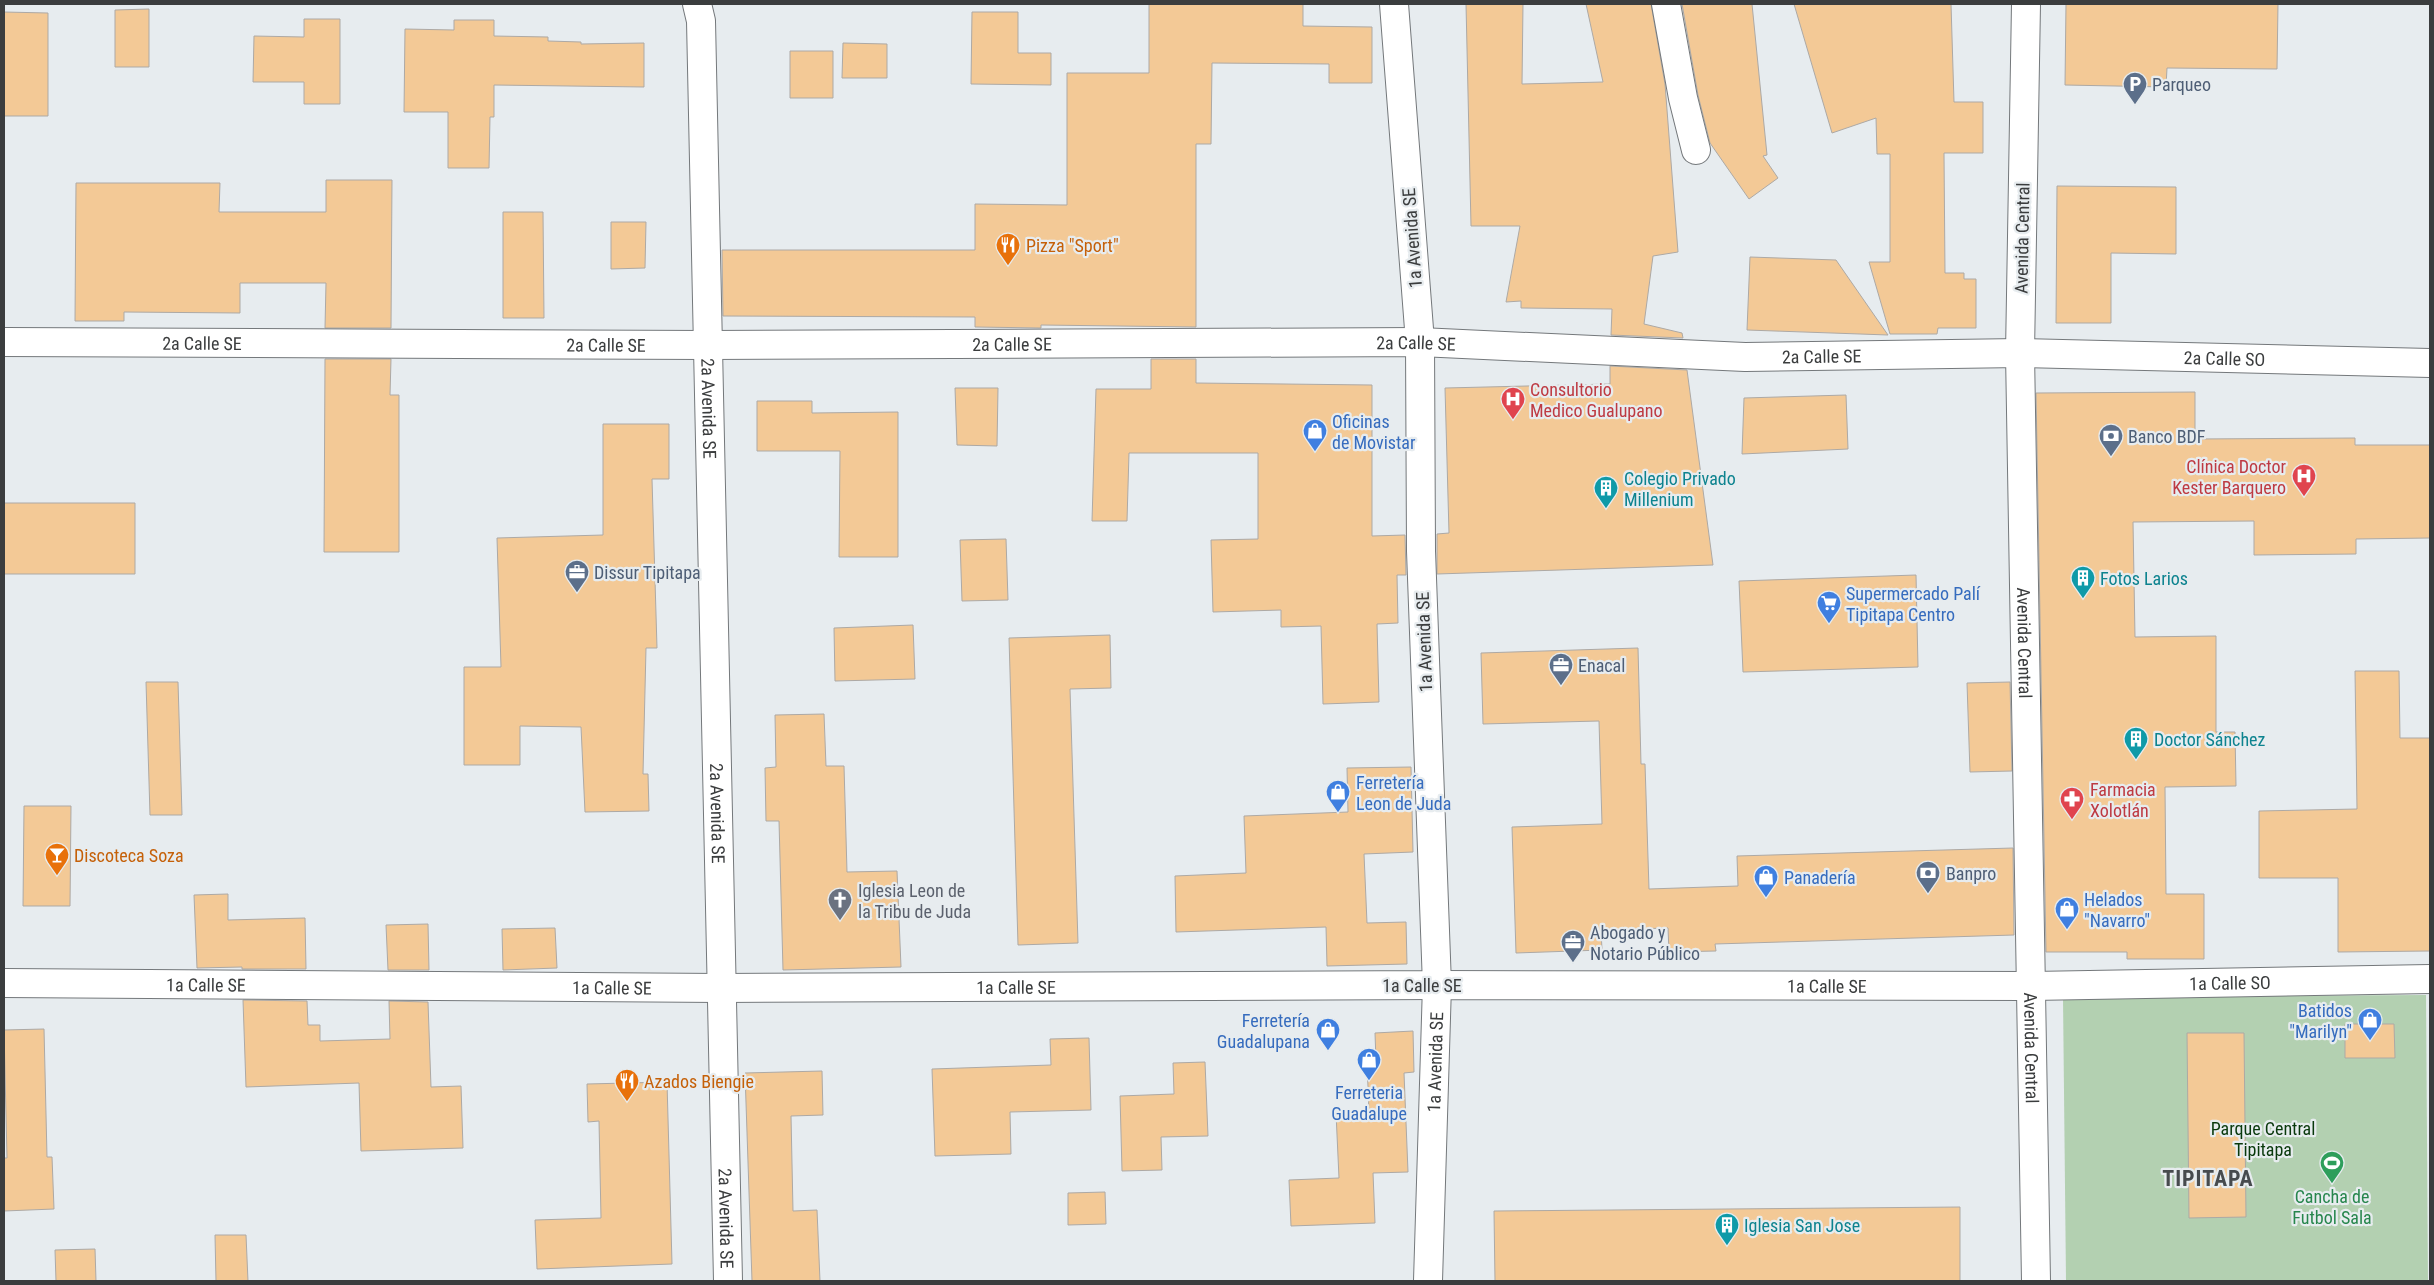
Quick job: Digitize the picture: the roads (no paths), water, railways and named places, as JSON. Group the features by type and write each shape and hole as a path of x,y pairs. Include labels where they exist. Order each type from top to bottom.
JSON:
{"street":[{"name":"2a Avenida SE","path":"698,4 702,21 707,344 728,1281"},
{"name":"1a Avenida SE","path":"1394,4 1420,342 1421,551 1437,985 1428,1281"},
{"path":"1666,4 1683,98 1696,150"},
{"name":"Avenida Central","path":"2026,4 2020,354 2036,1281"},
{"name":"2a Calle SE","path":"4,342 707,344 1420,342 1745,357 2020,354"},
{"name":"2a Calle SO","path":"2020,354 2430,363"},
{"name":"1a Calle SO","path":"2030,986 2430,979"},
{"name":"1a Calle SE","path":"4,983 721,988 1437,985 2030,986"}],"place":[{"name":"Parqueo","path":"2135,105"},
{"name":"Pizza \"Sport\"","path":"1008,266"},
{"name":"Consultorio Medico Gualupano","path":"1513,420"},
{"name":"Oficinas de Movistar","path":"1315,452"},
{"name":"Banco BDF","path":"2111,457"},
{"name":"Clínica Doctor Kester Barquero","path":"2304,497"},
{"name":"Colegio Privado Millenium","path":"1606,509"},
{"name":"Dissur Tipitapa","path":"577,593"},
{"name":"Fotos Larios","path":"2083,599"},
{"name":"Supermercado Palí Tipitapa Centro","path":"1829,624"},
{"name":"Enacal","path":"1561,686"},
{"name":"Doctor Sánchez","path":"2136,760"},
{"name":"Ferretería Leon de Juda","path":"1338,813"},
{"name":"Farmacia Xolotlán","path":"2072,820"},
{"name":"Discoteca Soza","path":"57,876"},
{"name":"Banpro","path":"1928,894"},
{"name":"Panadería","path":"1766,898"},
{"name":"Iglesia Leon de la Tribu de Juda","path":"840,921"},
{"name":"Helados \"Navarro\"","path":"2067,930"},
{"name":"Abogado y Notario Público","path":"1573,963"},
{"name":"Batidos \"Marilyn\"","path":"2370,1041"},
{"name":"Ferretería Guadalupana","path":"1328,1051"},
{"name":"Ferreteria Guadalupe","path":"1369,1081"},
{"name":"Azados Biengie","path":"627,1102"},
{"name":"Cancha de Futbol Sala","path":"2332,1184"},
{"name":"Iglesia San Jose","path":"1727,1246"}],"district":[{"name":"TIPITAPA","path":"2208,1178"}],"park label":[{"name":"Parque Central Tipitapa","path":"2263,1138"}]}
